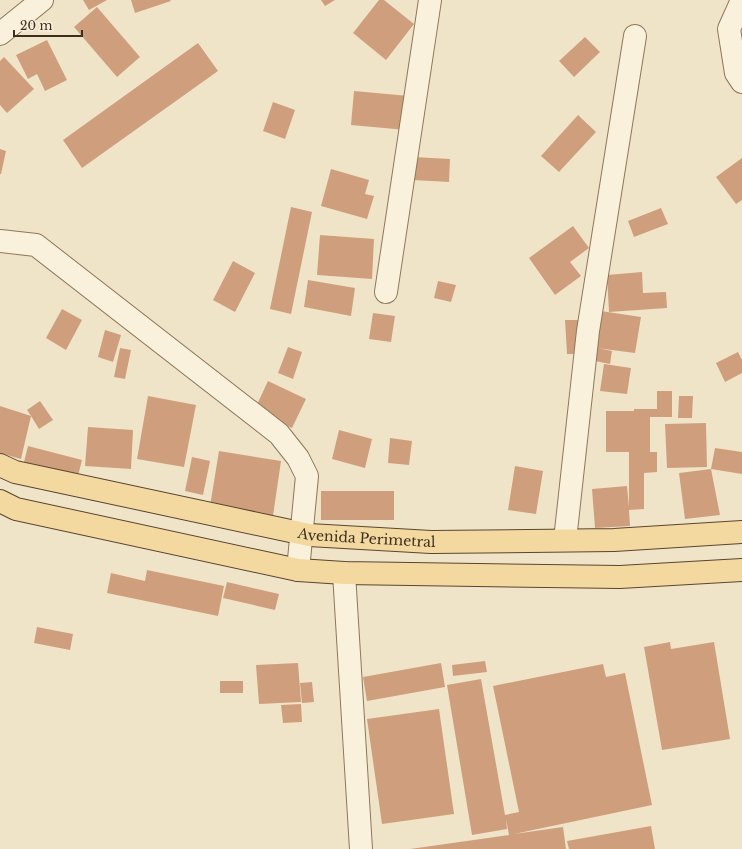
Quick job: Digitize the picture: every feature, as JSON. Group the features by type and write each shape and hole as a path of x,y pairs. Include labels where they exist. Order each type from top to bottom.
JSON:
{"main road":[{"name":"Avenida Perimetral","path":"0,466 15,472 301,534 431,542 614,540 742,532"},
{"path":"0,501 16,509 298,570 344,573 620,577 742,570"}],"street":[{"path":"0,34 42,0"},
{"path":"386,292 430,0"},
{"path":"742,0 729,29 736,73 742,82"},
{"path":"565,540 588,331 635,36"},
{"path":"0,241 36,245 279,434 298,458 307,476 298,570"},
{"path":"344,573 361,849"}],"building":[{"path":"83,0 107,0 89,10"},
{"path":"131,0 170,0 171,1 135,13"},
{"path":"321,0 335,0 325,6"},
{"path":"379,0 384,0 414,24 386,60 353,33"},
{"path":"97,7 140,57 117,77 74,27"},
{"path":"585,37 600,52 574,77 559,61"},
{"path":"47,40 67,80 45,91 37,74 28,79 16,55"},
{"path":"198,43 218,71 82,168 63,140"},
{"path":"4,57 34,89 7,113 0,105 0,61"},
{"path":"354,91 409,96 406,130 351,125"},
{"path":"273,102 295,110 285,139 263,131"},
{"path":"578,115 596,132 559,172 541,156"},
{"path":"0,149 6,151 1,174 0,174"},
{"path":"414,157 450,159 449,182 413,180"},
{"path":"742,158 742,200 736,204 716,177"},
{"path":"331,169 369,180 365,194 374,196 367,219 321,206"},
{"path":"291,207 312,212 291,314 270,309"},
{"path":"661,208 668,224 634,237 628,221"},
{"path":"573,226 589,248 570,262 581,276 555,295 529,258"},
{"path":"320,235 374,239 372,279 317,275"},
{"path":"233,261 255,273 235,312 213,300"},
{"path":"642,272 643,293 666,292 667,308 609,312 607,275"},
{"path":"308,280 355,288 351,316 304,307"},
{"path":"438,281 456,285 451,302 434,298"},
{"path":"62,309 82,320 66,350 46,338"},
{"path":"601,311 641,317 635,353 596,348"},
{"path":"373,313 395,316 391,342 369,339"},
{"path":"565,320 581,320 582,354 567,354"},
{"path":"105,330 121,335 113,362 98,357"},
{"path":"288,347 302,352 293,379 278,373"},
{"path":"120,348 131,350 125,379 114,377"},
{"path":"597,348 612,351 610,364 595,361"},
{"path":"738,352 742,360 742,373 725,382 716,363"},
{"path":"604,364 631,368 627,394 600,391"},
{"path":"268,381 306,399 292,428 254,411"},
{"path":"657,391 672,391 672,417 650,417 650,452 657,452 657,472 644,473 644,509 629,510 630,526 595,528 592,489 627,486 629,507 629,452 606,452 606,411 657,409"},
{"path":"148,396 196,405 184,467 137,459"},
{"path":"679,396 693,396 692,418 678,418"},
{"path":"40,401 53,420 39,429 27,410"},
{"path":"0,406 31,416 21,459 0,453"},
{"path":"706,423 707,467 667,468 665,424"},
{"path":"88,427 133,430 131,469 85,466"},
{"path":"339,430 372,439 365,468 332,459"},
{"path":"390,438 412,441 409,465 388,463"},
{"path":"28,446 82,460 78,476 24,462"},
{"path":"715,448 742,452 742,474 711,469"},
{"path":"219,451 281,461 273,516 210,506"},
{"path":"192,457 210,461 203,495 185,491"},
{"path":"515,466 543,471 536,514 508,510"},
{"path":"711,469 720,515 685,519 679,473"},
{"path":"321,491 394,491 394,520 321,520"},
{"path":"147,570 224,586 218,616 107,593 111,573 145,581"},
{"path":"227,582 279,594 275,610 223,598"},
{"path":"37,627 73,634 70,650 34,643"},
{"path":"670,642 671,649 714,642 730,739 662,750 644,647"},
{"path":"485,661 487,672 453,676 452,665"},
{"path":"298,663 301,702 259,704 256,665"},
{"path":"441,663 445,687 367,701 363,677"},
{"path":"603,664 606,677 625,673 652,805 514,834 563,827 566,849 410,849 509,835 506,819 507,829 472,835 447,685 481,679 505,815 519,812 493,686"},
{"path":"220,681 243,681 243,693 220,693"},
{"path":"312,682 314,702 302,703 300,683"},
{"path":"301,704 302,722 283,723 281,705"},
{"path":"439,709 454,814 382,824 367,719"},
{"path":"651,826 655,849 569,849 567,841"}]}
